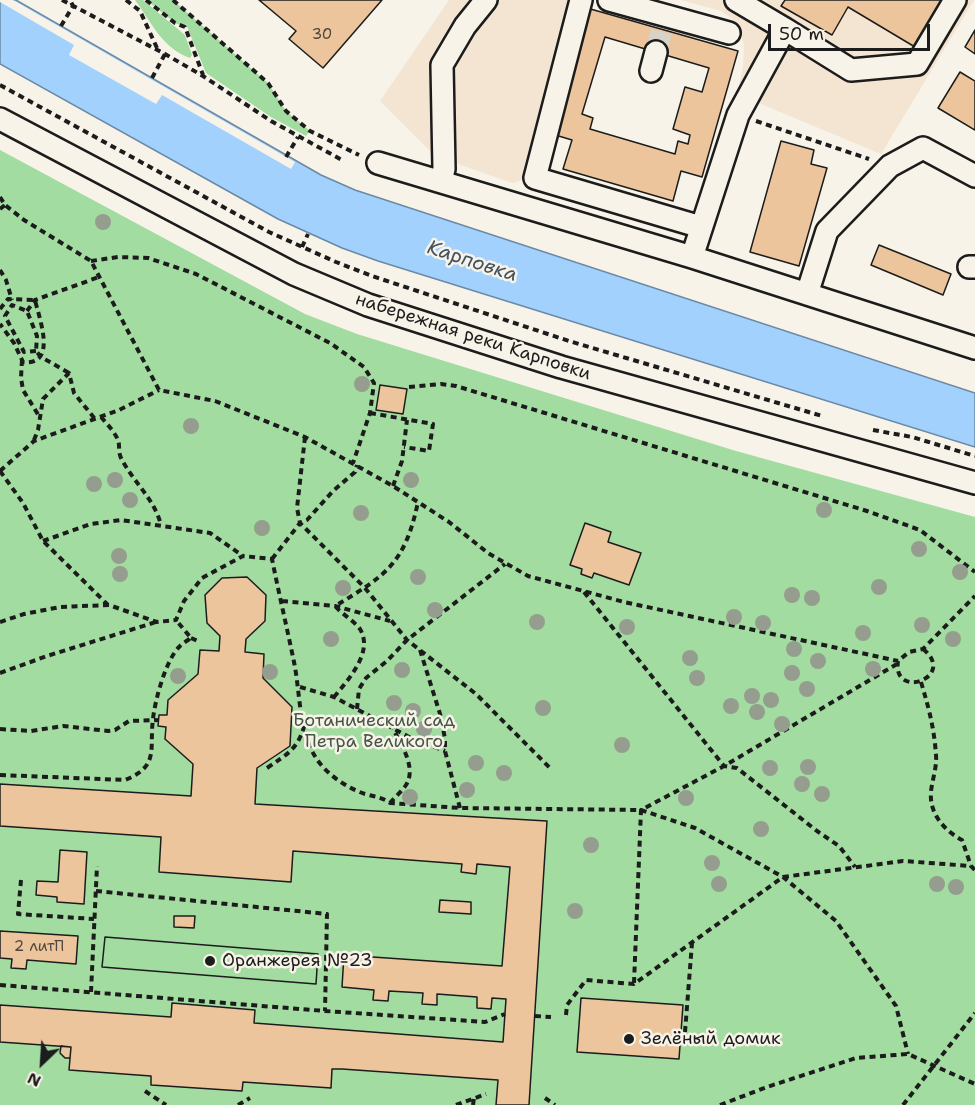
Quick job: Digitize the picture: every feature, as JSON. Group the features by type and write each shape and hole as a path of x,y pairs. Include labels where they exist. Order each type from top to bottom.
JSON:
{"street":[{"path":"441,181 444,169 442,64 465,26 486,0"},
{"path":"581,0 535,178 701,227"},
{"path":"609,0 664,23 729,33"},
{"path":"736,0 851,70 917,64 956,0"},
{"path":"692,257 738,115 784,29"},
{"name":"набережная реки Карповки","path":"0,119 294,274 339,294 561,367 975,483"},
{"path":"807,294 827,231 890,166 923,148 975,176"},
{"path":"378,163 692,257 975,348"}],"path":[{"path":"62,0 158,50 203,76 271,121 342,160"},
{"path":"61,26 72,6 70,0"},
{"path":"126,0 140,10"},
{"path":"133,0 158,50"},
{"path":"146,0 175,23 185,27 203,76"},
{"path":"173,0 268,83 286,111 310,131 348,151 378,163"},
{"path":"152,78 165,54"},
{"path":"0,85 269,232 372,276 547,334 825,417"},
{"path":"738,115 890,166"},
{"path":"286,156 298,137"},
{"path":"0,196 5,205 45,235 91,261 159,390"},
{"path":"0,209 5,205"},
{"path":"302,247 308,234"},
{"path":"91,261 148,258 196,274 330,343 364,366 374,383 370,412 355,464 355,472 333,491 307,520 300,523 272,559"},
{"path":"0,270 6,280 12,302 3,317 22,354 23,362 29,362 43,355 44,335 34,300"},
{"path":"12,302 34,300 99,277"},
{"path":"0,309 8,299 27,311 37,336 36,351 41,357 69,373 74,393 95,419"},
{"path":"27,311 34,300"},
{"path":"0,324 22,354 23,390 39,416"},
{"path":"22,354 36,351"},
{"path":"34,441 43,399 69,373"},
{"path":"409,387 441,384 456,386 867,511 920,530 975,572"},
{"path":"109,605 43,541 23,503 0,471 34,441 101,417 159,390 215,401 305,437 393,486 449,522 488,553 528,576 584,592 897,662"},
{"path":"370,412 433,424 429,451 404,447"},
{"path":"101,417 111,428 118,441 120,456 137,485 157,510 161,525"},
{"path":"393,486 402,461 407,420"},
{"path":"870,430 912,437 975,456"},
{"path":"305,437 297,508 300,523 365,588 407,640 491,708 550,768"},
{"path":"335,606 365,588 384,573 400,555 407,543 418,502"},
{"path":"43,541 91,524 121,520 210,533 243,556 272,559"},
{"path":"176,620 184,601 202,578 243,556"},
{"path":"272,559 300,687 304,726 312,750 322,766 334,776 349,787 382,797 390,803 460,808 641,810 695,828 783,877 836,921 896,1006 908,1054"},
{"path":"357,709 357,697 362,683 407,640 505,564"},
{"path":"584,592 724,766 737,768 817,831 840,846 855,867"},
{"path":"641,810 724,766 897,662 909,652 923,649 975,596"},
{"path":"282,601 335,606 390,621"},
{"path":"0,622 24,614 60,607 109,605 157,622"},
{"path":"334,697 354,670 364,650 364,639 359,628 335,606"},
{"path":"0,673 157,622 176,620"},
{"path":"176,620 191,638 200,642"},
{"path":"0,775 125,780 140,774 153,750 152,720 162,679 179,646 191,638"},
{"path":"420,649 442,723 445,751 460,808"},
{"path":"897,662 897,670 904,679 915,683 921,682 930,675 932,669 931,658 923,649"},
{"path":"921,682 933,720 936,759 931,795 935,814 948,832 962,840 971,866 975,870"},
{"path":"300,687 334,697 422,743 445,751"},
{"path":"0,729 30,730 63,726 108,731 115,730 129,721 158,720"},
{"path":"267,768 291,751 300,741 304,726"},
{"path":"390,803 406,785 410,775 408,760 392,728"},
{"path":"634,983 641,810"},
{"path":"566,1015 567,1005 586,980 634,983 783,877 903,861 971,866"},
{"path":"91,992 97,866"},
{"path":"21,880 18,914 94,920"},
{"path":"96,891 327,914 326,1011"},
{"path":"685,1032 692,942"},
{"path":"0,985 485,1022 505,1014"},
{"path":"903,1105 975,1013"},
{"path":"535,1016 551,1017"},
{"path":"720,1105 856,1058 908,1054 975,1084"},
{"path":"145,1091 166,1105"},
{"path":"456,1105 486,1094"},
{"path":"238,1105 250,1098"},
{"path":"473,1105 474,1098"},
{"path":"545,1098 555,1105"}],"shaded area":[{"path":"449,0 570,0 522,180 512,183 458,164 453,155 436,157 380,101"},
{"path":"681,0 974,0 881,154 737,94 743,67 744,45 737,22 721,11"}],"green space":[{"path":"135,0 143,0 185,35 192,55 190,58 180,54 165,41"},
{"path":"146,0 173,0 268,83 286,111 310,131 306,136 271,117 206,73 186,24 185,27 175,23"},
{"name":"Ботанический сад Петра Великого","path":"0,150 305,314 357,334 736,451 975,517 975,1105 0,1105"}],"water":[{"name":"Карповка","path":"0,0 16,0 321,175 355,190 975,393 975,447 378,261 342,248 278,219 0,64"}],"pier":[{"path":"0,0 13,0 295,162 291,169 162,95 156,104 69,55 74,45"}],"building":[{"path":"259,0 382,0 323,68 289,39 296,31"},
{"path":"785,0 943,0 915,47 848,7 832,35 781,6"},
{"path":"587,8 738,51 702,177 681,171 673,201 563,169 572,140 552,134","holes":["605,37 709,68 702,92 685,87 673,129 690,135 688,144 678,141 675,154 590,129 593,118 582,114"]},
{"path":"975,30 975,54 965,47"},
{"path":"960,72 975,81 975,130 938,108"},
{"path":"781,141 814,150 811,164 827,168 799,266 750,252"},
{"path":"879,245 951,274 943,295 871,265"},
{"path":"380,385 407,389 403,414 376,410"},
{"path":"585,523 611,532 608,542 641,553 629,585 594,573 592,578 581,574 582,569 570,565"},
{"path":"247,577 266,595 265,621 246,639 245,652 264,654 263,678 292,707 290,746 257,768 255,804 547,821 529,1105 496,1105 498,1080 342,1069 332,1069 331,1088 243,1082 242,1091 151,1085 151,1076 69,1070 71,1047 0,1042 0,1005 171,1017 172,1003 255,1010 254,1023 503,1042 506,999 492,998 491,1009 477,1008 477,997 437,994 437,1005 422,1004 423,993 389,991 388,1001 373,1000 374,990 342,987 344,955 502,966 510,867 477,864 476,874 461,872 462,864 293,851 291,882 159,872 161,837 0,826 0,784 191,796 193,764 165,739 166,727 158,726 159,715 167,715 168,700 198,674 200,650 219,651 220,636 207,623 205,595 222,578"},
{"path":"60,850 87,852 84,904 57,902 57,897 36,895 37,881 58,882"},
{"path":"440,900 471,902 471,914 439,912"},
{"path":"174,916 195,916 194,928 174,927"},
{"path":"0,931 78,936 76,964 27,960 26,969 11,968 12,959 0,958"},
{"name":"Оранжерея №23","path":"105,937 318,954 316,984 102,967"},
{"name":"Оранжерея №23","path":"105,937 318,954 316,984 102,967"},
{"name":"Зелёный домик","path":"581,998 683,1005 679,1059 577,1052"},
{"path":"61,1046 71,1047 70,1058 65,1058 60,1053"}],"tunnel":[{"path":"656,52 662,29"}],"place":[{"name":"Оранжерея №23","path":"210,961"},
{"name":"Зелёный домик","path":"629,1039"}]}
